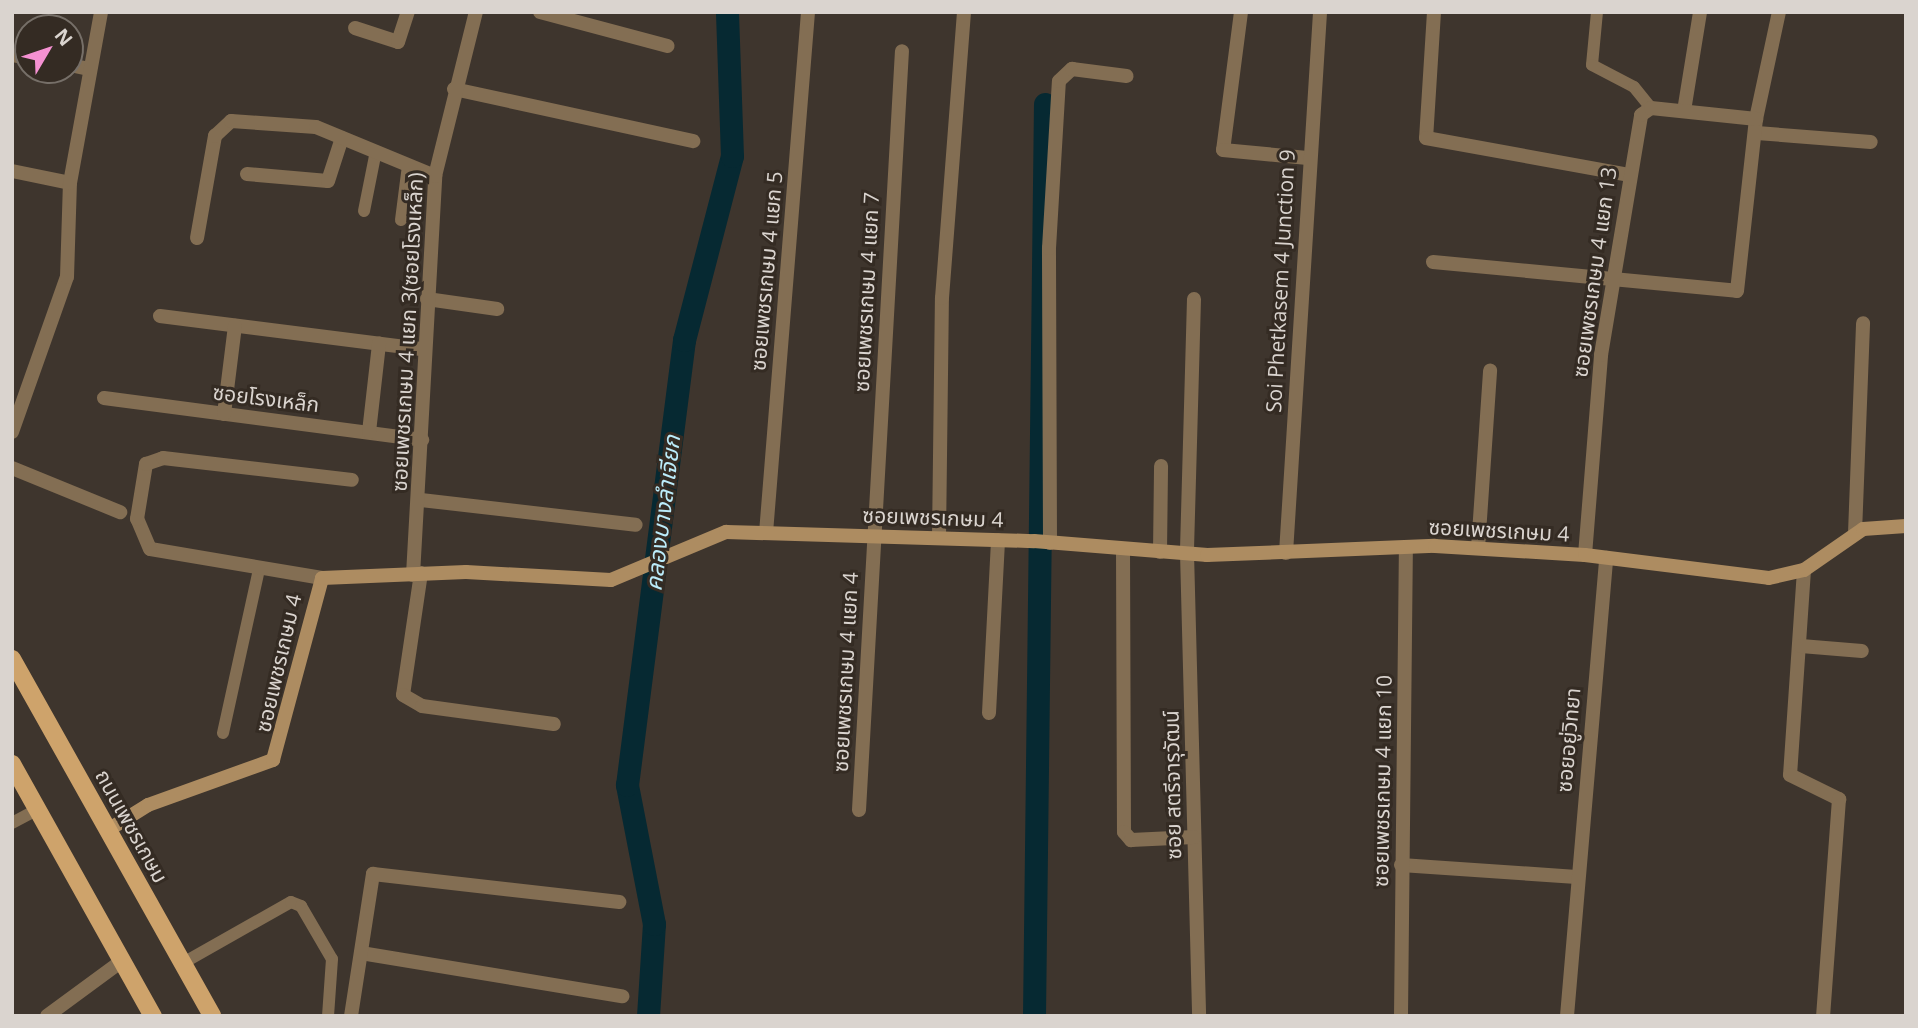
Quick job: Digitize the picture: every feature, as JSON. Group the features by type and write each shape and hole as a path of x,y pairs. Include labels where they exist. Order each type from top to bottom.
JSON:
{"main road":[{"name":"ถนนเพชรเกษม","path":"12,659 212,1016"},
{"path":"12,764 153,1016"}],"street":[{"path":"12,432 67,277 70,183 101,12"},
{"path":"355,28 398,42 408,12"},
{"name":"ซอยเพชรเกษม 4 แยก 3(ซอยโรงเหล็ก)","path":"477,12 454,89 435,176 423,349 417,574 403,695 422,706 554,724"},
{"path":"540,12 668,46"},
{"name":"ซอยเพชรเกษม 4 แยก 5","path":"765,533 807,12"},
{"path":"939,538 942,298 964,12"},
{"path":"1241,12 1223,150 1308,158"},
{"name":"Soi Phetkasem 4 Junction 9","path":"1286,553 1308,158 1320,12"},
{"path":"1434,12 1426,138 1629,175"},
{"path":"1684,111 1700,12"},
{"path":"1433,262 1737,291 1757,126 1779,12"},
{"name":"ซอยเพชรเกษม 4 แยก 7","path":"873,536 902,51"},
{"path":"84,68 89,69"},
{"path":"1043,542 1049,248 1059,81 1072,69 1127,76"},
{"path":"454,89 692,141"},
{"path":"1651,107 1757,126 1871,142"},
{"name":"ซอยเพชรเกษม 4 แยก 13","path":"1585,555 1611,279 1638,124 1651,107"},
{"path":"198,238 215,136 231,121 316,127 435,176"},
{"path":"247,174 328,181 342,138"},
{"path":"12,171 70,183"},
{"path":"426,299 497,309"},
{"name":"ซอย สตรีจารุวัฒน์","path":"1194,299 1187,554 1199,1016"},
{"path":"160,316 423,349"},
{"path":"1855,533 1863,323"},
{"path":"224,414 235,326"},
{"path":"369,432 379,344"},
{"path":"1478,548 1490,370"},
{"name":"ซอยโรงเหล็ก","path":"104,398 422,440"},
{"path":"322,578 150,549 137,519 146,464 163,458 352,480"},
{"path":"1160,552 1161,466"},
{"path":"12,468 120,512"},
{"path":"421,500 636,525"},
{"name":"ซอยเพชรเกษม 4","path":"108,830 148,805 273,760 322,578 417,574 611,580 705,536 765,533 1043,542 1187,554 1286,553 1406,547 1478,548 1585,555 1769,578 1804,570 1855,533 1906,526"},
{"name":"ซอยเพชรเกษม 4 แยก 4","path":"859,810 873,536"},
{"path":"989,713 998,540"},
{"name":"ซอยเพชรเกษม 4 แยก 10","path":"1401,1016 1406,547"},
{"path":"1123,549 1124,832 1131,840 1194,837"},
{"name":"ซอยอยู่วิทยา","path":"1567,1016 1606,558"},
{"path":"1804,570 1801,646 1790,775 1839,799 1823,1016"},
{"path":"1801,646 1862,651"},
{"path":"1401,865 1577,877"},
{"path":"351,1016 368,883 380,872 619,902"},
{"path":"361,953 622,996"},
{"path":"47,1016 122,961"}],"lane":[{"path":"1597,12 1592,65 1634,87 1651,107"},
{"path":"364,211 376,151"},
{"path":"401,220 408,165"},
{"path":"223,733 259,569"},
{"path":"12,823 38,809"},
{"path":"183,963 291,902 301,906 332,959 328,1016"}],"waterway":[{"name":"คลองบางลำเจียก","path":"648,1016 654,924 627,785 684,340 732,156 727,12"},
{"path":"1034,1016 1045,104"}]}
